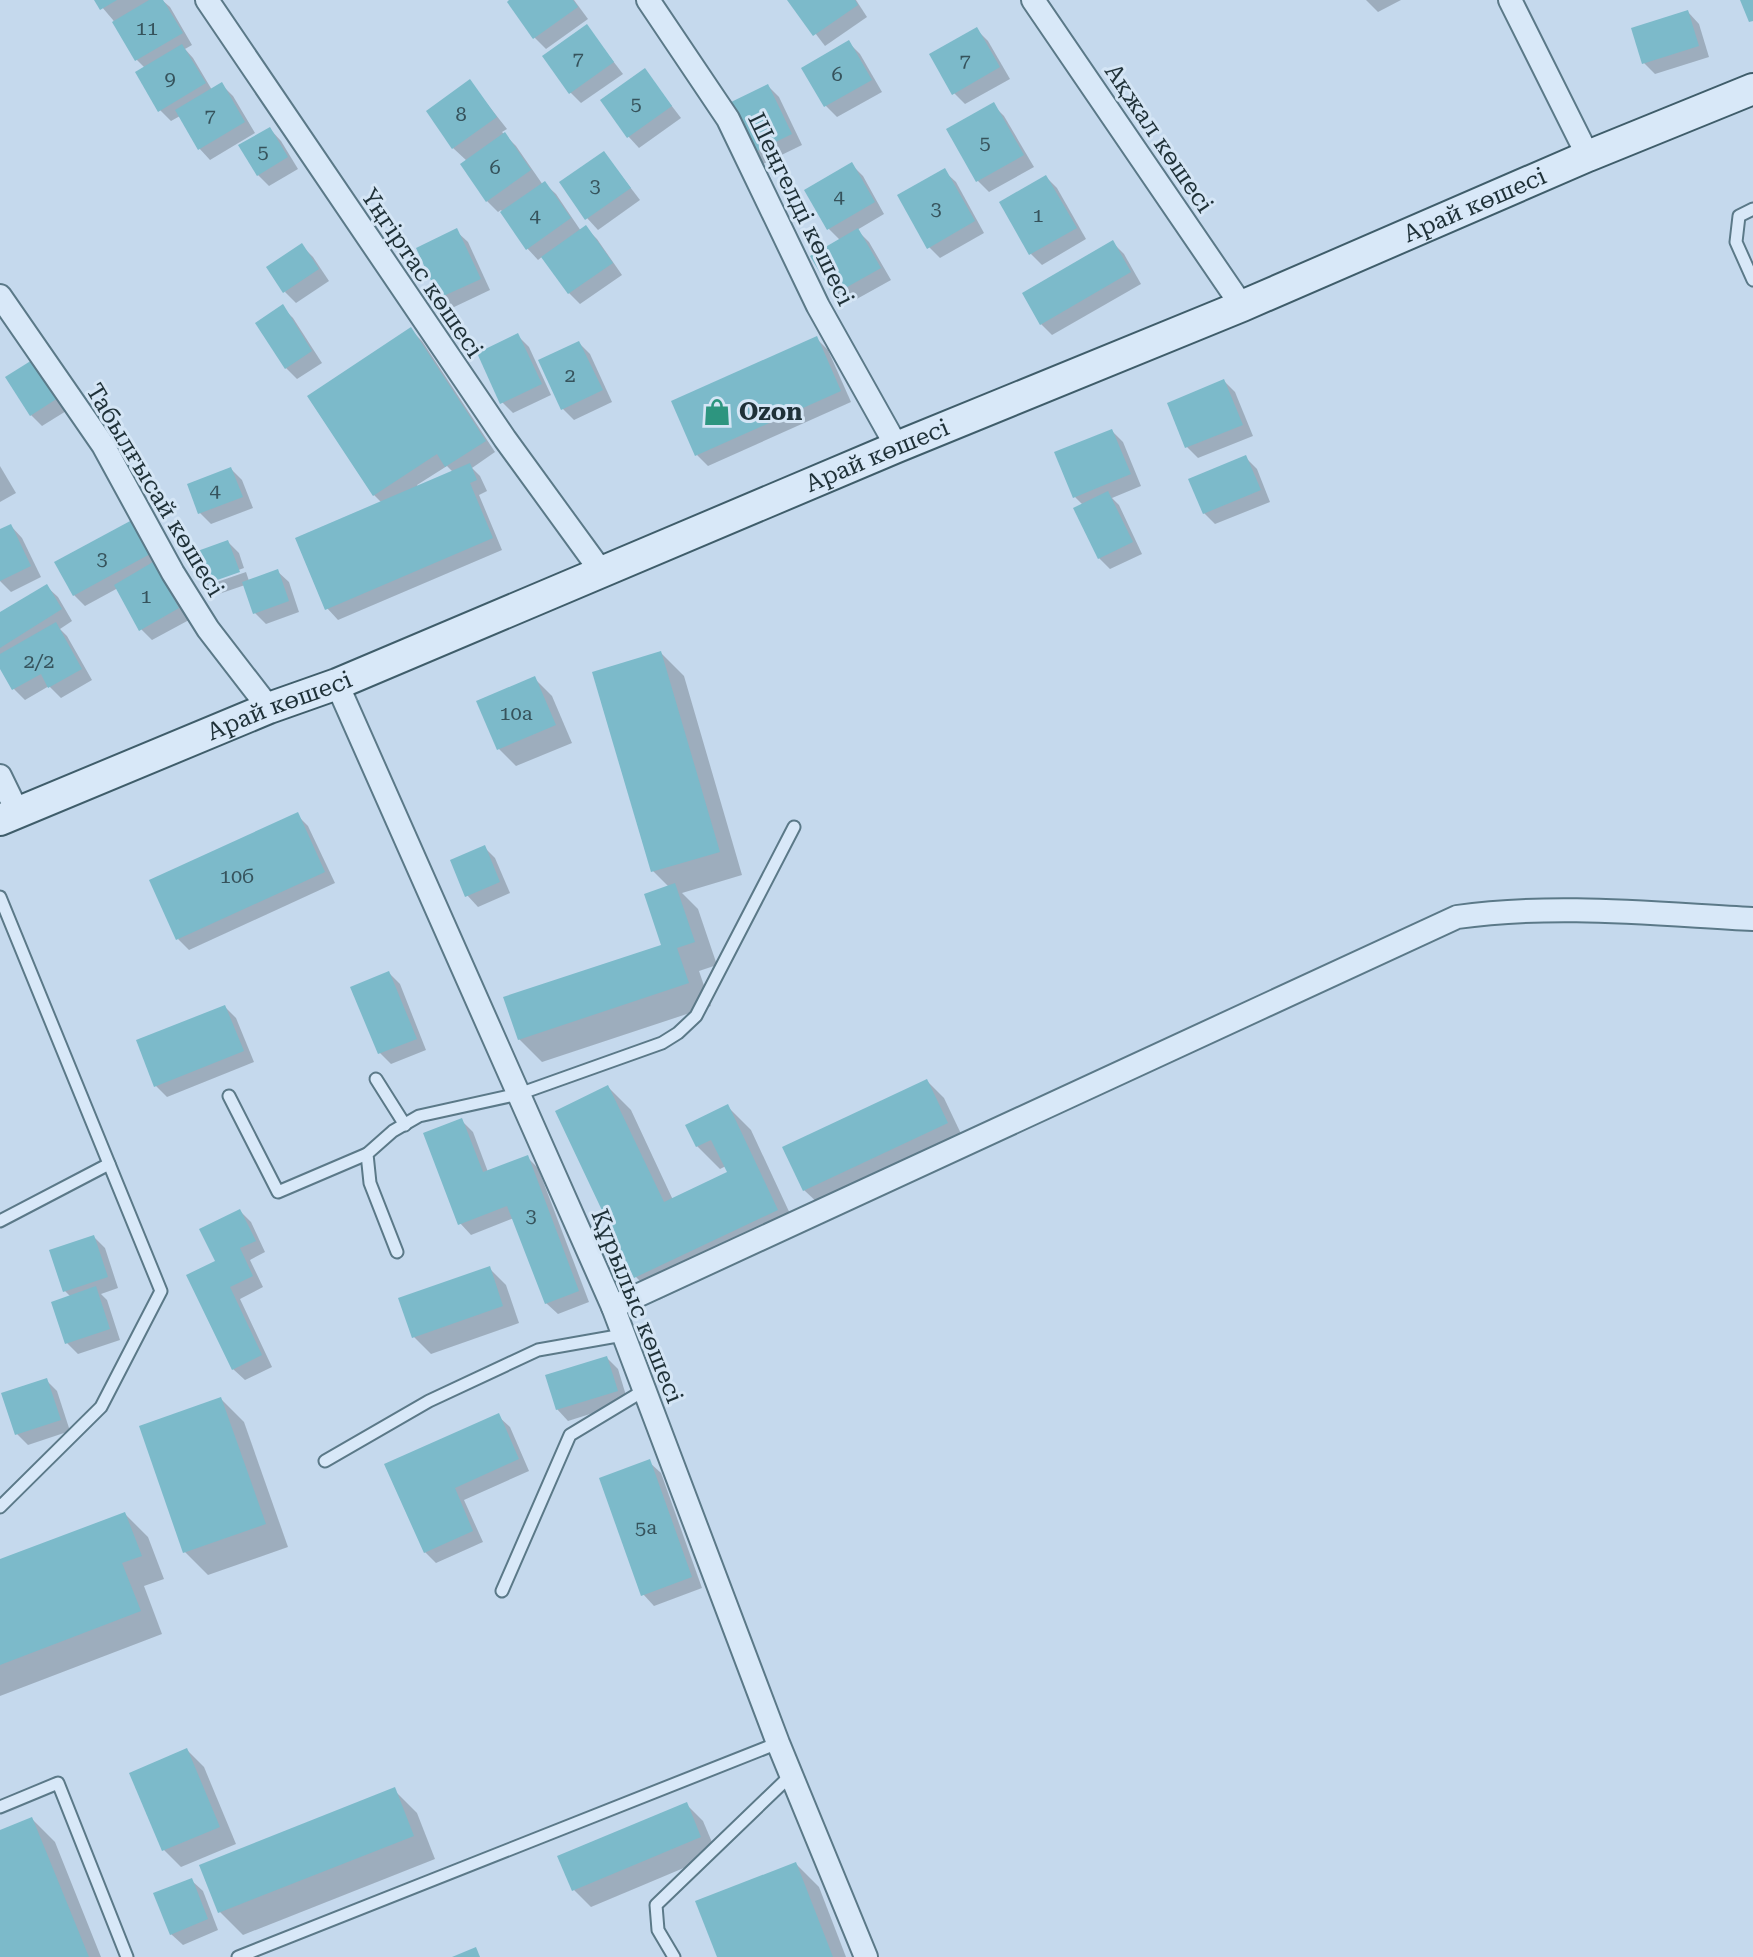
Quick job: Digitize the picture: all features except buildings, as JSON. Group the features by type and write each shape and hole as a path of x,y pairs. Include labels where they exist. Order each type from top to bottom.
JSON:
{"main road":[{"name":"Арай көшесі","path":"9,816 269,708 337,684 1753,89"}],"street":[{"name":"Үңгіртас көшесі","path":"207,0 505,439 601,571"},
{"name":"Шеңгелді көшесі","path":"648,0 728,119 818,306 897,447"},
{"name":"Ақжал көшесі","path":"1033,0 1242,306"},
{"path":"1510,0 1588,156"},
{"name":"Табылғысай көшесі","path":"0,296 103,445 173,573 208,629 269,708"},
{"name":"Құрылыс көшесі","path":"337,684 613,1307 778,1743 866,1957"},
{"path":"0,776 9,816"},
{"path":"613,1307 1457,917 1502,911 1563,910 1753,919"}],"lane":[{"path":"1753,209 1739,216 1736,242 1753,280"},
{"path":"229,1096 278,1192 367,1154 419,1116 519,1094 662,1043 696,1016 794,827"},
{"path":"0,897 161,1291 101,1407 0,1507"},
{"path":"376,1079 405,1125"},
{"path":"367,1154 370,1183 397,1252"},
{"path":"0,1221 109,1164"},
{"path":"325,1461 429,1401 538,1350 623,1335"},
{"path":"502,1591 570,1435 643,1391"},
{"path":"238,1957 778,1743"},
{"path":"674,1957 658,1930 656,1905 791,1775"},
{"path":"0,1807 58,1783 127,1957"}],"place":[{"name":"Ozon","path":"717,412"}]}
